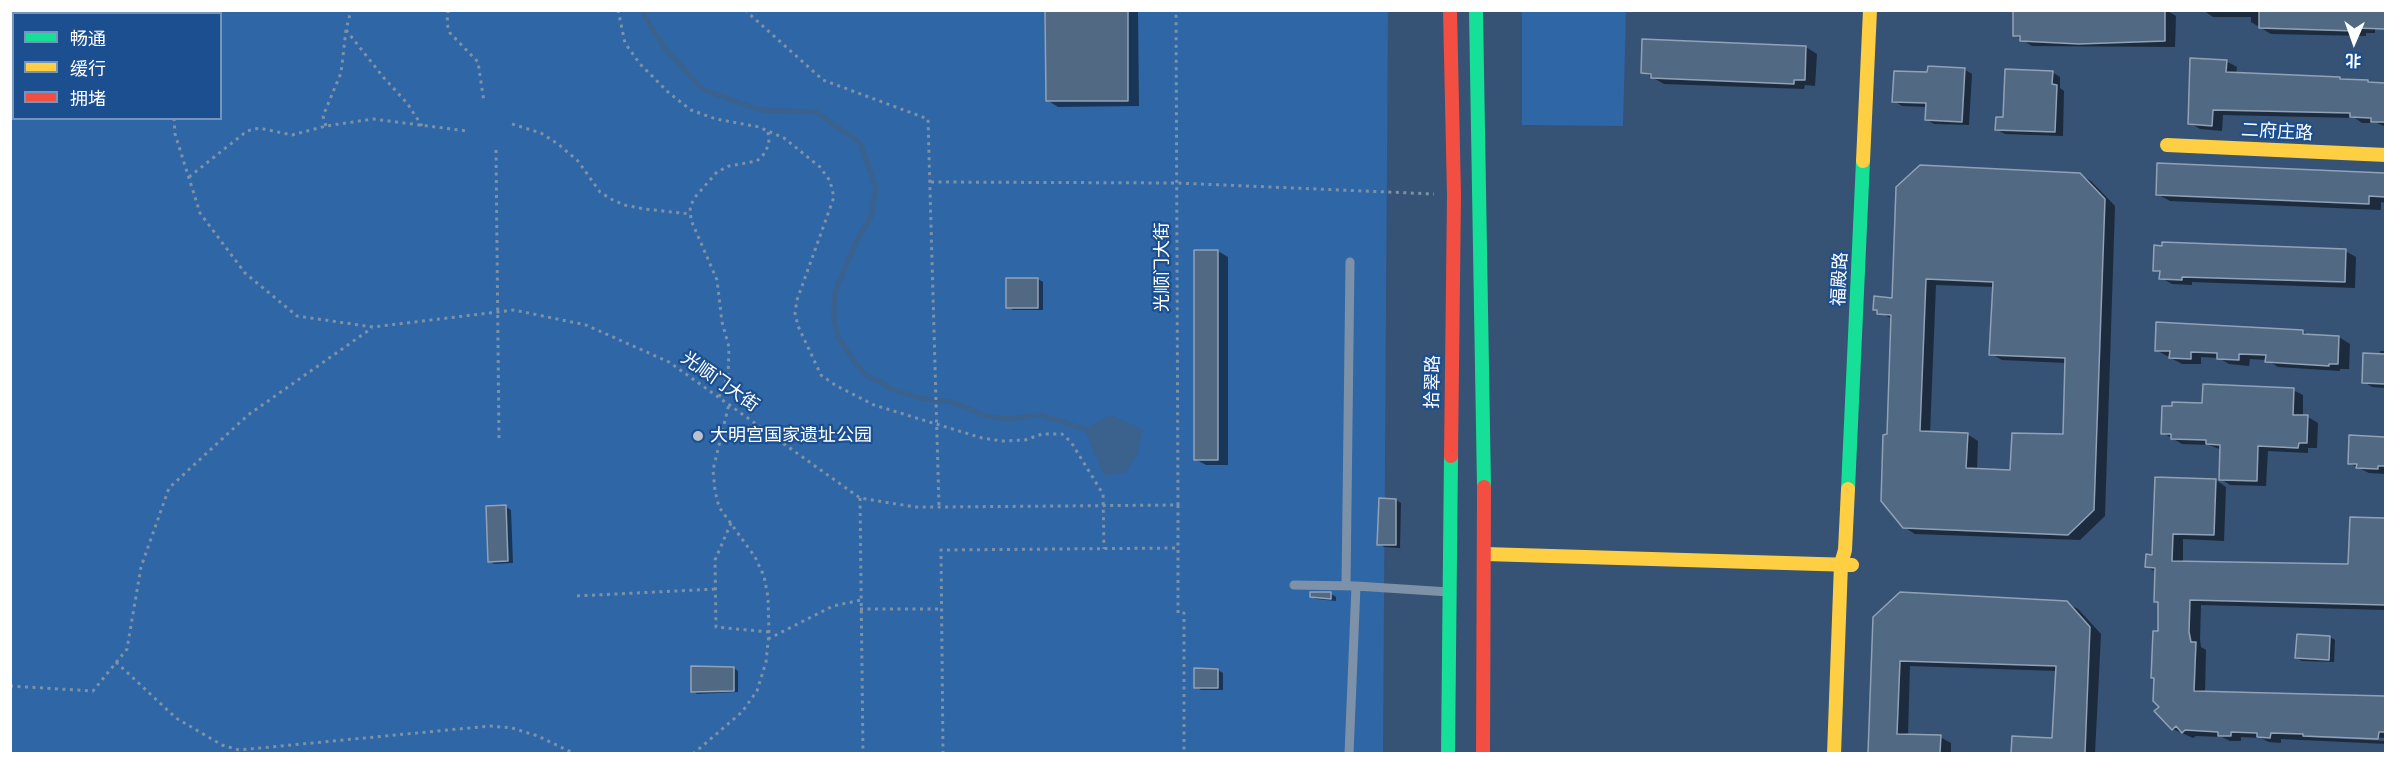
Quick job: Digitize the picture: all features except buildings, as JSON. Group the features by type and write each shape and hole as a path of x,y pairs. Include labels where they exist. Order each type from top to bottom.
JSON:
{"street":[{"name":"拾翠路","path":"1448,753 1454,195 1450,10"},
{"path":"1476,10 1485,554 1483,753"},
{"name":"福殿路","path":"1844,753 1845,549 1870,10"},
{"name":"二府庄路","path":"2167,145 2385,155"},
{"path":"1485,554 1846,565"},
{"name":"福殿路","path":"1834,753 1846,565"}],"lane":[{"path":"1349,753 1350,262"},
{"path":"1294,585 1449,592"}],"path":[{"path":"326,126 323,116 341,73 346,30 351,10"},
{"path":"448,10 447,24 450,33 478,62 484,102"},
{"path":"618,10 626,43 640,64 669,93 691,110 716,119 768,131 784,138 820,167 830,181 834,197 797,300 795,313 801,334 821,375 835,385 874,405 982,438 1002,441 1025,440 1042,434 1062,434 1071,442 1103,494 1104,549"},
{"path":"745,10 824,80 928,119 939,507"},
{"name":"光顺门大街","path":"174,120 175,134 200,213 245,273 297,316 373,327 514,310 586,325 669,362 860,498 915,507 1178,505 1176,10"},
{"path":"346,30 407,103 422,126"},
{"path":"189,177 247,130 259,128 292,135 326,126 373,119 467,131"},
{"path":"512,124 540,133 558,144 578,161 600,192 611,199 624,205 645,209 690,214"},
{"path":"718,397 729,375 729,347 722,322 717,280 691,220 690,206 717,172 729,166 757,161 765,153 768,131"},
{"path":"496,150 499,440"},
{"path":"931,182 1176,183 1454,195"},
{"path":"10,686 93,691 127,649 141,567 169,488 248,415 373,327"},
{"path":"693,753 742,711 757,691 766,662 769,632 768,597 764,576 755,557 719,507 715,491 713,470 729,404"},
{"path":"860,498 863,753"},
{"path":"1178,505 1178,613 1184,613 1184,753"},
{"path":"731,524 715,560 716,627 769,632"},
{"path":"944,753 940,550 1178,548"},
{"path":"577,596 716,589"},
{"path":"768,639 833,606 861,600"},
{"path":"861,609 941,609"},
{"path":"116,662 176,718 222,746 239,750 490,726 512,728 529,733 575,753"}],"shaded area":[{"name":"大明宫国家遗址公园","path":"10,11 1388,11 1383,753 11,753"},
{"path":"1522,11 1626,11 1623,126 1522,125"},
{"path":"1111,415 1143,430 1137,456 1125,473 1104,475 1084,429"}],"waterway":[{"path":"644,10 645,17 664,47 702,89 759,110 816,112 860,143 876,187 871,216 855,244 835,292 834,319 838,338 863,373 892,389 919,398 952,402 986,416 1008,419 1041,415 1084,429"}],"traffic: fast":[{"path":"1476,10 1484,487"},
{"path":"1848,489 1863,161"},
{"path":"1448,754 1451,456"}],"traffic: slow":[{"path":"1863,161 1870,10"},
{"path":"2167,145 2386,155"},
{"path":"1834,754 1841,564 1845,550 1848,489"},
{"path":"1485,554 1852,565"}],"traffic: jam":[{"path":"1450,10 1454,195 1451,456"},
{"path":"1483,754 1484,487"}],"place":[{"name":"大明宫国家遗址公园","path":"698,436"}]}
